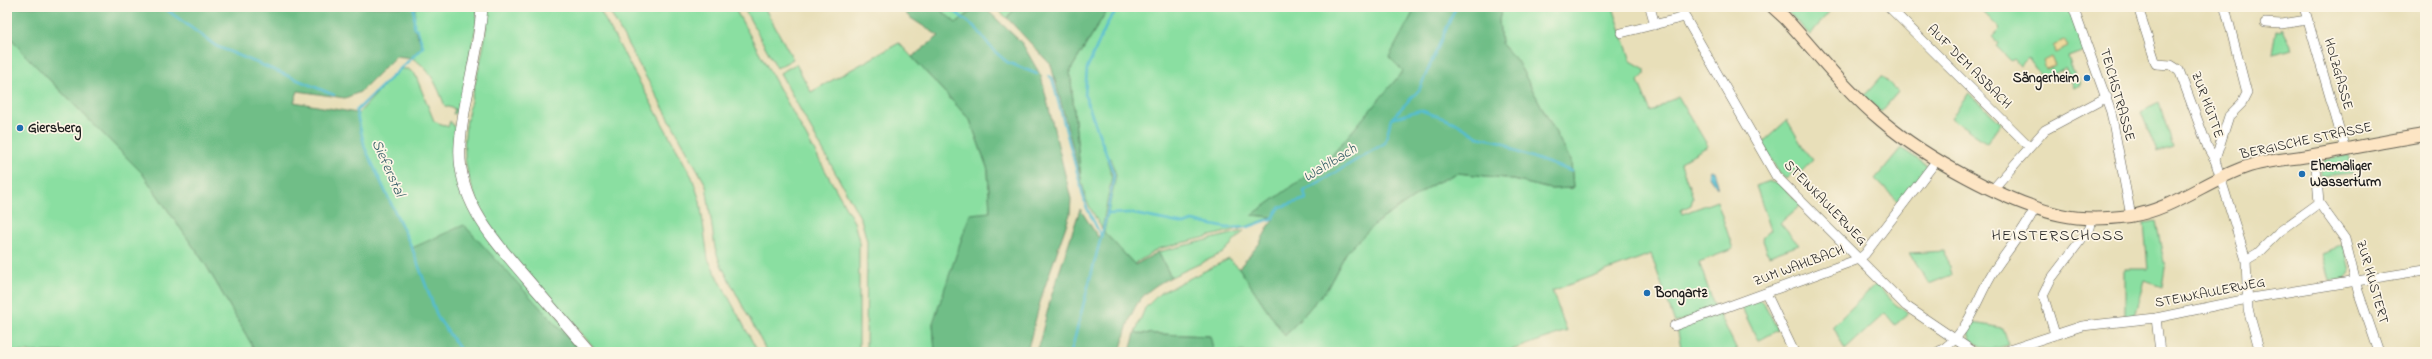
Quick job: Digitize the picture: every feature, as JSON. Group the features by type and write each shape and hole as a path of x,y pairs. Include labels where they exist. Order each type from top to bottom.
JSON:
{"main road":[{"name":"BERGISCHE STRASSE","path":"1773,7 1858,99 1896,132 1937,160 1993,189 2035,208 2062,215 2092,219 2131,216 2162,207 2219,178 2267,162 2425,135"}],"street":[{"path":"482,7 480,38 462,128 462,170 466,191 488,234 590,352"},
{"path":"1650,7 1655,25"},
{"name":"STEINKAULERWEG","path":"1682,7 1685,17 1776,176 1906,306 1974,352"},
{"name":"AUF DEM ASBACH","path":"1888,7 2029,146"},
{"name":"TEICHSTRASSE","path":"2073,7 2107,97 2131,216"},
{"name":"ZUR HÜTTE","path":"2138,7 2156,64 2171,65 2180,70 2208,148 2215,160"},
{"path":"2225,7 2248,93 2242,103 2229,116 2215,160 2219,178 2246,260 2247,300 2260,352"},
{"name":"HOLZGASSE","path":"2304,7 2345,149"},
{"path":"1621,33 1685,17"},
{"path":"2265,23 2281,24 2307,20"},
{"path":"1993,189 2029,146 2050,127 2107,97"},
{"path":"2246,260 2258,252 2279,232 2319,203 2315,155"},
{"name":"ZUM WAHLBACH","path":"1674,326 1859,259 1865,254 1937,160"},
{"name":"ZUR HUSTERT","path":"2319,203 2345,239 2355,281 2379,352"},
{"path":"1938,352 1954,339 1973,313 1988,280 2029,222 2035,208"},
{"path":"2055,334 2043,295 2051,279 2090,228 2092,219"},
{"name":"STEINKAULERWEG","path":"2003,352 2082,326 2156,318 2247,300 2425,270"},
{"path":"1766,293 1794,352"},
{"path":"2156,318 2160,352"}],"green space":[{"path":"7,7 415,7 414,28 423,47 412,58 396,56 360,92 345,98 298,91 294,102 357,113 365,148 412,248 464,225 581,352 256,352 206,265 142,173 25,55 7,33"},
{"path":"415,7 477,7 478,17 459,110 457,113 453,114 455,109 445,106 429,73 419,62 412,58 423,47 414,28"},
{"path":"487,7 598,7 692,177 700,201 708,259 758,352 598,352 509,251 484,214 474,194 468,173 465,150 466,126 485,37"},
{"path":"607,7 734,7 854,222 859,241 859,352 767,352 720,263 715,248 706,185"},
{"path":"743,7 764,7 793,59 777,68"},
{"path":"901,7 937,7 956,23 977,7 984,7 1022,43 1041,76 1071,199 1070,214 1042,295 1027,352 935,352 933,323 970,214 990,212 988,170 970,120 912,57 939,36 909,17"},
{"path":"937,7 977,7 956,23"},
{"path":"995,7 1016,7 1007,18"},
{"path":"1016,7 1109,7 1070,71 1081,179 1051,65 1007,18"},
{"path":"1109,7 1417,8 1390,57 1404,71 1327,161 1253,215 1272,217 1243,228 1158,249 1134,264 1104,232 1116,175 1110,158 1107,160 1112,176 1102,229 1087,202 1081,179 1070,71"},
{"path":"1416,7 1502,7 1499,20 1501,43 1517,61 1571,161 1573,188 1550,189 1505,178 1457,173 1434,184 1376,223 1346,253 1327,289 1285,336 1239,268 1259,244 1273,219 1272,217 1252,215 1327,161 1403,71 1389,57"},
{"path":"1502,7 1613,7 1631,61 1645,69 1645,74 1638,81 1651,112 1678,96 1708,146 1680,162 1693,197 1691,205 1681,210 1682,214 1717,201 1733,249 1699,262 1715,308 1675,323 1651,254 1552,291 1567,331 1506,352 1214,352 1209,336 1135,333 1145,308 1160,293 1229,259 1239,268 1285,336 1327,289 1346,253 1376,223 1434,184 1457,173 1505,178 1550,189 1573,188 1571,161 1517,61 1501,43 1499,20"},
{"path":"1783,7 1833,7 1810,35"},
{"path":"1978,7 2070,7 2087,50 2068,57 2076,80 2079,79 2081,85 2074,88 2066,67 2044,80 2028,58 2020,66 2014,59 2011,61 1996,46 1999,43 1992,37 2000,29"},
{"path":"2282,28 2293,49 2272,54 2276,31 2280,32"},
{"path":"7,33 25,55 142,173 206,265 256,352 7,352"},
{"path":"899,43 970,120 988,170 990,213 933,323 935,352 866,352 867,241 861,219 780,73 796,64 811,92"},
{"path":"399,69 408,69 415,74 434,121 448,127 450,121 456,129 456,160 460,186 585,352 581,352 511,277 412,248 365,148 357,115"},
{"path":"1882,76 1898,92 1881,112 1864,96"},
{"path":"1969,93 2001,123 1987,143 1951,118"},
{"path":"2159,103 2173,147 2157,152 2141,112"},
{"path":"1787,120 1806,152 1813,160 1800,173 1796,169 1786,179 1779,173 1762,143"},
{"path":"1901,148 1928,166 1900,203 1875,179"},
{"path":"2349,155 2353,173 2321,176 2324,160"},
{"path":"1770,181 1779,183 1801,205 1780,223 1799,245 1769,256 1762,238 1771,230 1756,186"},
{"path":"1080,209 1098,237 1104,232 1135,265 1158,252 1171,277 1148,291 1135,307 1127,327 1120,352 1037,352 1051,297"},
{"path":"2156,221 2165,268 2162,287 2145,281 2135,316 2125,317 2125,269 2148,269 2144,223"},
{"path":"1244,231 1223,253 1171,277 1158,252"},
{"path":"2344,245 2350,271 2345,279 2329,281 2322,253"},
{"path":"1945,251 1951,275 1929,284 1910,253"},
{"path":"1876,284 1896,305 1909,313 1895,325 1885,313 1845,350 1833,326"},
{"path":"1757,299 1764,303 1778,330 1758,341 1741,306"},
{"path":"1719,313 1738,352 1682,352 1677,328"},
{"path":"1973,323 2003,328 2009,345 1993,349 1985,348 1976,344 1970,340 1968,331"},
{"path":"1135,333 1210,336 1214,352 1130,352"}],"sand":[{"path":"2064,40 2068,47 2055,53 2053,45"},
{"path":"2051,57 2055,66 2046,69 2043,61"}],"water":[{"path":"1710,170 1714,171 1718,185 1717,188 1708,175"}],"waterway":[{"path":"163,7 216,46 334,95"},
{"name":"Sieferstal","path":"414,7 414,28 417,29 423,47 356,111 365,148 412,248 438,318 462,352"},
{"path":"949,7 976,28 993,50 1007,62 1037,74"},
{"path":"1107,214 1114,175 1085,96 1087,68 1108,22 1119,7"},
{"path":"1392,118 1419,90 1456,7"},
{"path":"1049,76 1052,78 1086,206 1101,236"},
{"name":"Wahlbach","path":"1071,352 1107,214 1129,213 1184,224 1192,221 1227,228 1248,227 1273,218 1280,207 1306,199 1304,191 1385,143 1391,119 1420,110 1456,123 1478,137 1503,142 1517,152 1571,171"}],"place":[{"name":"Sängerheim","path":"2087,78"},
{"name":"Giersberg","path":"20,128"},
{"name":"Ehemaliger Wasserturm","path":"2302,174"},
{"name":"Bongartz","path":"1647,293"}],"district":[{"name":"HEISTERSCHOSS","path":"2058,236"}]}
